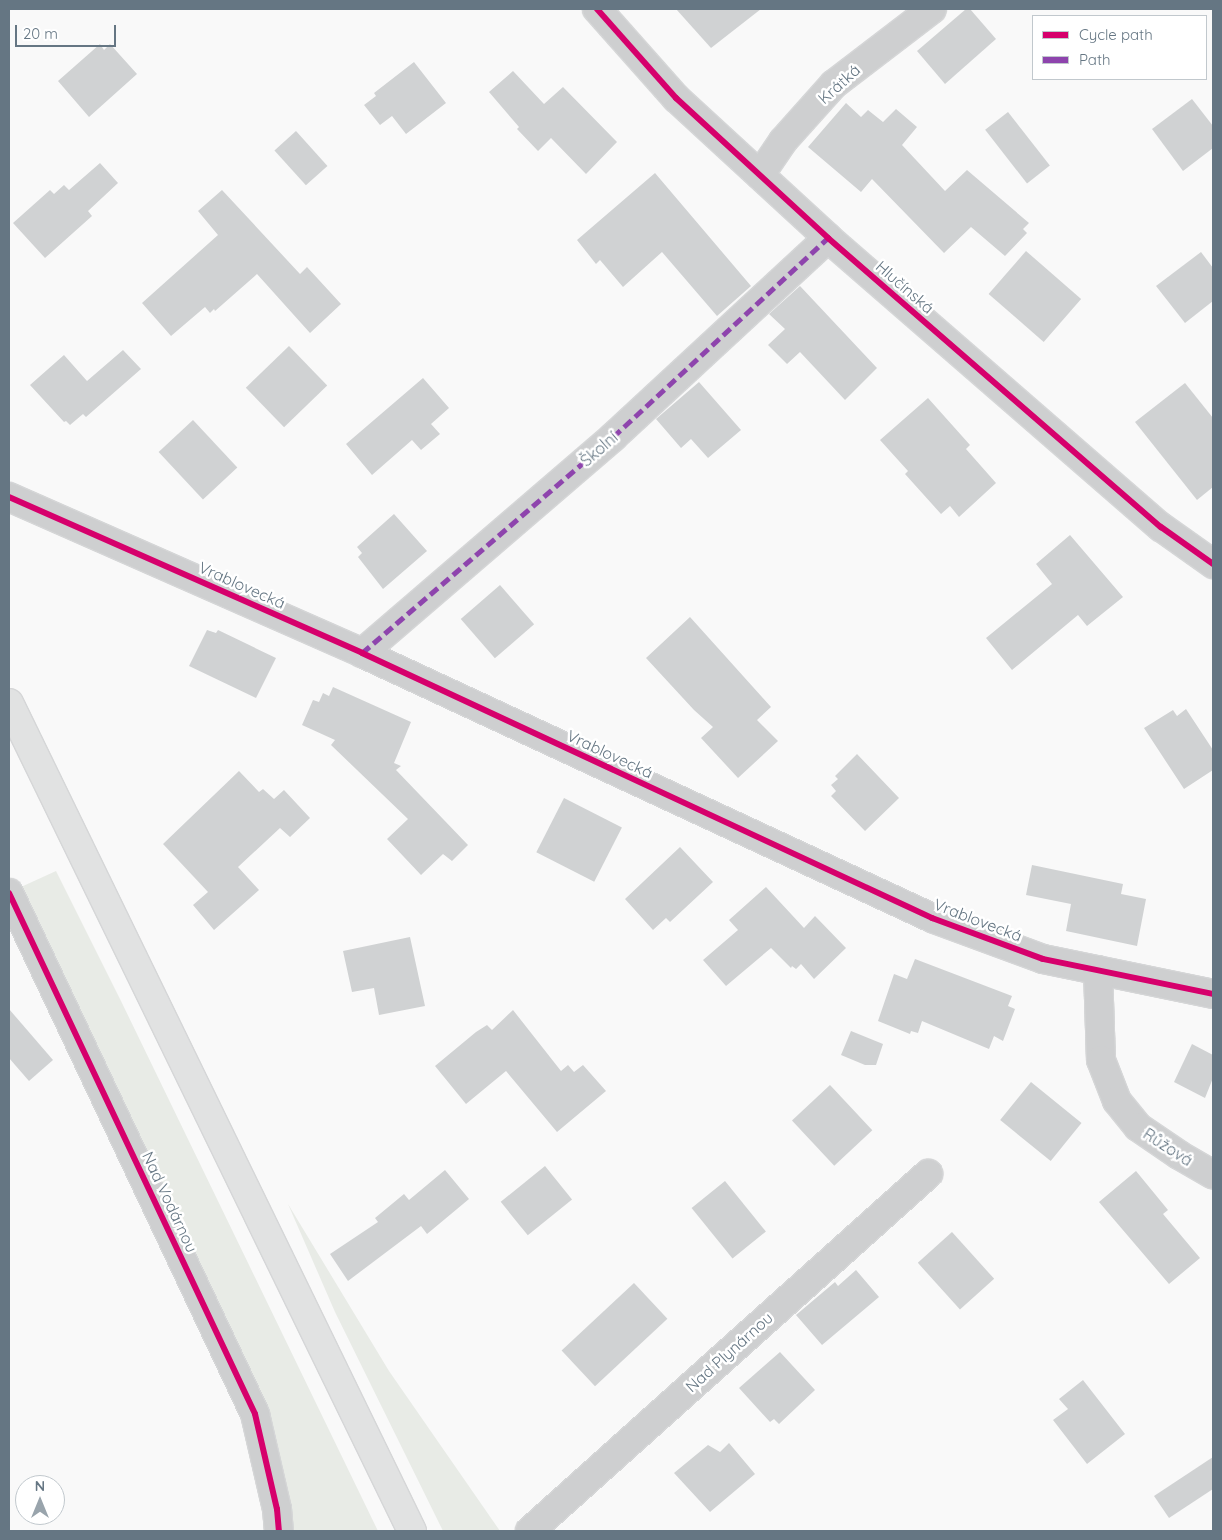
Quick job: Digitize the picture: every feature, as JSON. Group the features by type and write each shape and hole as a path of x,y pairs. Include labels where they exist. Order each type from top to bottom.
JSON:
{"main road":[{"path":"9,704 412,1531"}],"street":[{"name":"Hlučínská","path":"597,9 676,98 828,238 1160,526 1213,564"},
{"name":"Krátká","path":"760,174 783,142 834,84 932,9"},
{"name":"Školní","path":"362,653 613,437 828,238"},
{"name":"Vrablovecká","path":"9,497 362,653 932,918 1043,959 1213,994"},
{"name":"Nad Vodárnou","path":"12,908 255,1414 277,1509 279,1531"},
{"name":"Růžová","path":"1098,970 1101,1060 1118,1101 1138,1127 1213,1175"},
{"name":"Nad Plynárnou","path":"530,1531 928,1174"}],"shaded area":[{"path":"56,871 378,1531 294,1531 276,1444 21,887"},
{"path":"288,1204 389,1371 500,1531 443,1531 335,1312"}],"building":[{"path":"676,9 761,9 711,48"},
{"path":"966,9 970,9 996,39 945,84 917,51"},
{"path":"100,44 104,50 110,44 137,74 89,117 58,81"},
{"path":"414,62 446,103 406,134 392,116 380,125 364,105 376,96 374,93"},
{"path":"513,71 544,104 563,87 617,142 586,174 551,138 538,151 517,129 519,127 489,92"},
{"path":"1192,99 1213,126 1213,148 1183,171 1152,129"},
{"path":"846,103 861,117 868,110 883,122 896,109 917,127 902,145 945,191 967,170 1029,223 1023,229 1027,233 1005,256 971,227 944,253 872,179 861,192 808,147"},
{"path":"1008,112 1050,166 1027,183 985,130"},
{"path":"296,131 327,166 306,185 274,150"},
{"path":"100,163 118,183 88,211 92,216 45,258 13,223 50,190 54,194 64,185 69,190"},
{"path":"655,173 751,286 717,316 662,252 623,287 600,260 596,264 577,240"},
{"path":"222,190 300,274 307,267 341,304 310,333 257,274 215,311 214,309 210,313 205,307 171,336 142,303 218,235 198,211"},
{"path":"1026,251 1081,299 1044,342 989,294"},
{"path":"1201,252 1213,268 1213,301 1185,323 1156,286"},
{"path":"800,286 877,368 845,400 800,352 787,364 768,345 785,329 769,314"},
{"path":"289,346 327,386 284,427 246,388"},
{"path":"123,350 141,369 86,417 83,414 70,425 66,421 64,422 30,385 64,355 87,381"},
{"path":"423,378 449,408 431,424 440,434 421,450 412,440 372,475 346,444"},
{"path":"699,382 741,430 708,458 691,439 681,448 656,419"},
{"path":"1185,383 1213,418 1213,487 1197,500 1135,422"},
{"path":"928,398 970,445 966,449 996,483 959,517 950,506 941,514 905,474 908,471 880,440"},
{"path":"193,420 237,468 203,500 159,452"},
{"path":"394,514 427,551 383,589 358,557 362,553 357,547"},
{"path":"1070,535 1123,597 1087,626 1078,615 1012,670 986,638 1052,584 1036,564"},
{"path":"500,585 534,624 495,658 461,619"},
{"path":"690,617 771,707 757,720 778,741 738,778 701,738 713,727 694,710 646,658"},
{"path":"207,630 216,633 218,630 276,658 256,698 189,666"},
{"path":"333,687 411,722 394,763 401,766 396,770 468,845 452,861 443,854 421,875 387,839 408,819 331,745 335,740 302,725 313,700 319,702 323,693 329,696"},
{"path":"1186,709 1213,750 1213,770 1184,789 1144,728 1173,710 1177,716"},
{"path":"857,754 899,798 865,831 831,796 836,791 831,785 838,779 835,776"},
{"path":"239,771 259,792 263,789 274,799 284,790 310,818 290,837 280,828 238,867 259,890 214,930 193,905 208,892 163,844"},
{"path":"564,798 622,828 594,882 536,852"},
{"path":"680,847 713,882 670,922 666,918 653,930 625,899"},
{"path":"1032,865 1123,884 1121,894 1146,899 1137,946 1066,931 1071,904 1026,895"},
{"path":"766,887 804,928 815,916 846,948 814,979 801,964 796,969 792,966 791,968 771,948 726,986 703,960 738,930 729,920"},
{"path":"410,937 425,1006 379,1015 374,988 352,992 343,951"},
{"path":"915,959 1012,996 1008,1006 1015,1009 1003,1041 994,1036 989,1049 922,1021 918,1033 911,1031 910,1034 878,1021 894,974 907,979"},
{"path":"9,1009 53,1060 29,1081 9,1058"},
{"path":"513,1010 561,1071 568,1065 574,1072 583,1065 606,1091 557,1132 506,1071 466,1104 435,1066 487,1025 492,1030"},
{"path":"851,1031 883,1044 876,1065 865,1065 841,1055"},
{"path":"1192,1044 1213,1055 1213,1078 1205,1098 1174,1082"},
{"path":"1031,1082 1082,1123 1051,1161 1000,1120"},
{"path":"830,1085 872,1130 834,1166 792,1120"},
{"path":"545,1166 572,1199 528,1235 501,1202"},
{"path":"445,1170 469,1199 427,1234 421,1226 348,1281 330,1254 378,1222 375,1218 404,1194 409,1200"},
{"path":"1136,1171 1168,1210 1163,1214 1200,1258 1169,1284 1099,1202"},
{"path":"725,1181 766,1232 732,1259 692,1208"},
{"path":"952,1232 994,1279 960,1310 918,1263"},
{"path":"856,1270 879,1297 822,1345 796,1315 835,1282 838,1286"},
{"path":"634,1283 667,1319 595,1386 562,1351"},
{"path":"780,1352 815,1390 779,1424 774,1419 770,1422 739,1388"},
{"path":"1083,1380 1125,1434 1087,1464 1053,1420 1068,1409 1059,1399"},
{"path":"729,1443 755,1474 710,1512 674,1473 708,1445 720,1452"},
{"path":"1213,1457 1213,1489 1169,1518 1154,1496"}],"marked path":[{"path":"362,653 613,437 828,238"}],"cycle path":[{"path":"597,9 676,98 828,238 1161,527 1213,564"},
{"path":"9,497 362,653 932,918 1043,959 1213,994"},
{"path":"9,893 255,1414 277,1509 279,1531"}]}
